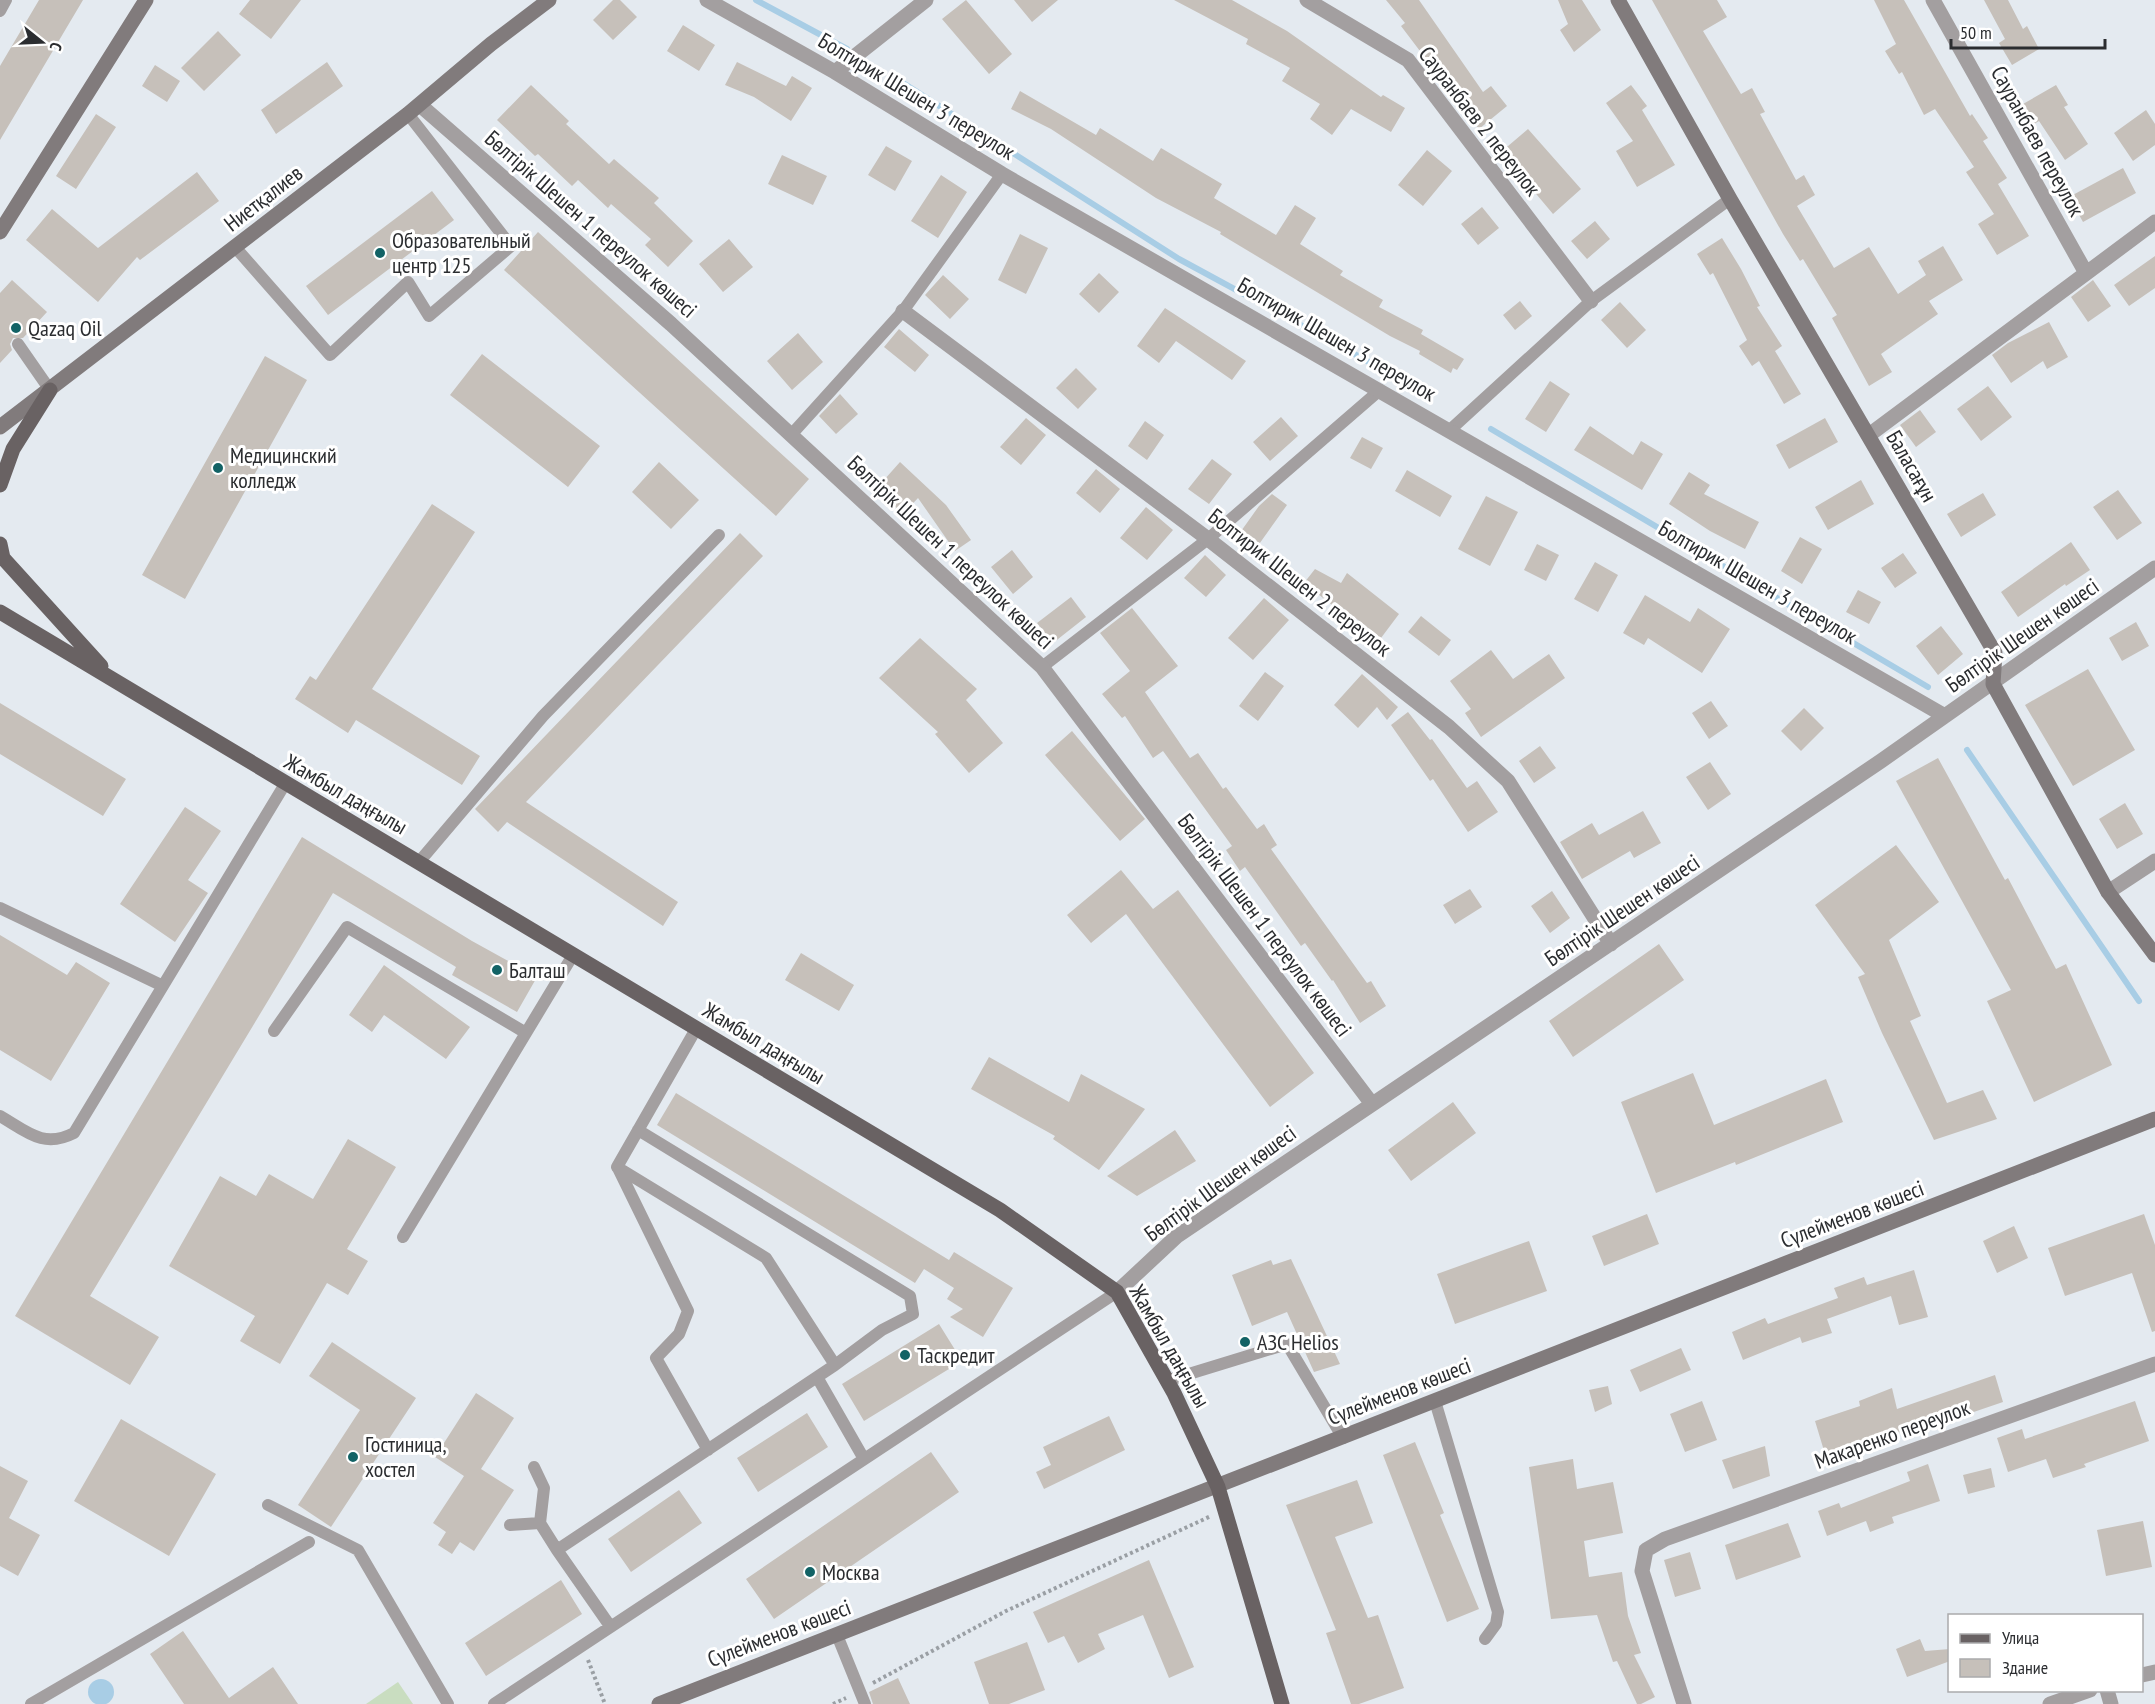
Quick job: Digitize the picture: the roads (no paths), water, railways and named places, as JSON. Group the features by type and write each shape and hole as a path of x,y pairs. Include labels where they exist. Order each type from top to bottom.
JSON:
{"main road":[{"path":"0,485 13,449 50,390"},
{"path":"0,544 3,558 45,608 115,682"},
{"name":"Жамбыл даңғылы","path":"0,612 1000,1210 1117,1292 1166,1381 1218,1487 1282,1704"}],"street":[{"path":"0,232 146,0"},
{"name":"Ниетқалиев","path":"0,426 414,110 491,44 549,0"},
{"name":"Болтирик Шешен 3 переулок","path":"707,0 836,72 1002,174 1945,716"},
{"path":"836,72 926,0"},
{"name":"Сауранбаев 2 переулок","path":"1307,0 1408,60 1591,301"},
{"name":"Баласағұн","path":"1618,0 1730,199 1995,653 1993,684"},
{"name":"Сауранбаев переулок","path":"1933,0 2086,273"},
{"name":"Бөлтірік Шешен 1 переулок көшесі","path":"414,110 671,324 1042,667 1372,1104"},
{"path":"1869,435 2155,222"},
{"name":"Болтирик Шешен 2 переулок","path":"903,311 1208,539 1449,727 1508,781 1611,944"},
{"name":"Бөлтірік Шешен көшесі","path":"1117,1292 1177,1236 1993,684 2155,568"},
{"path":"1993,684 2108,892 2155,955"},
{"path":"2108,892 2155,861"},
{"name":"Сүлейменов көшесі","path":"659,1704 2155,1119"},
{"name":"Макаренко переулок","path":"1684,1704 1642,1571 1646,1550 1665,1539 2155,1364"},
{"path":"2050,1704 2084,1692"}],"lane":[{"path":"0,11 6,0"},
{"path":"235,247 330,355 408,282 429,316 511,246 414,110"},
{"path":"791,435 903,311 1002,174"},
{"path":"1450,430 1591,301 1730,199"},
{"path":"18,344 50,390"},
{"path":"1042,667 1208,539 1380,390"},
{"path":"419,862 543,716 719,535"},
{"path":"0,1116 41,1139 52,1141 74,1133 285,784"},
{"path":"0,908 163,986"},
{"path":"274,1031 347,927 526,1033"},
{"path":"403,1237 573,955"},
{"path":"617,1167 696,1029"},
{"path":"557,1550 835,1365 882,1330 913,1314 910,1296 638,1130"},
{"path":"617,1167 766,1258 835,1365"},
{"path":"617,1167 688,1311 679,1334 656,1358 708,1450"},
{"path":"494,1704 1117,1292"},
{"path":"1166,1381 1287,1344 1343,1438"},
{"path":"817,1377 864,1459"},
{"path":"1435,1401 1498,1612 1496,1624 1485,1639"},
{"path":"534,1467 544,1488 540,1523 610,1626"},
{"path":"267,1504 358,1550 448,1704"},
{"path":"510,1525 540,1523"},
{"path":"31,1704 309,1542"},
{"path":"837,1635 862,1703"}],"water":[{"path":"101,1679 110,1683 114,1692 110,1701 101,1705 92,1701 88,1692 92,1683"}],"waterway":[{"path":"756,0 847,49"},
{"path":"900,81 1179,259 1430,395"},
{"path":"1491,429 1928,687"},
{"path":"1967,750 2139,1001"}],"place":[{"name":"Образовательный центр 125","path":"380,253"},
{"name":"Qazaq Oil","path":"16,328"},
{"name":"Медицинский колледж","path":"218,468"},
{"name":"Балташ","path":"497,970"},
{"name":"АЗС Helios","path":"1245,1342"},
{"name":"Таскредит","path":"905,1355"},
{"name":"Гостиница, хостел","path":"353,1457"},
{"name":"Москва","path":"810,1572"}]}
